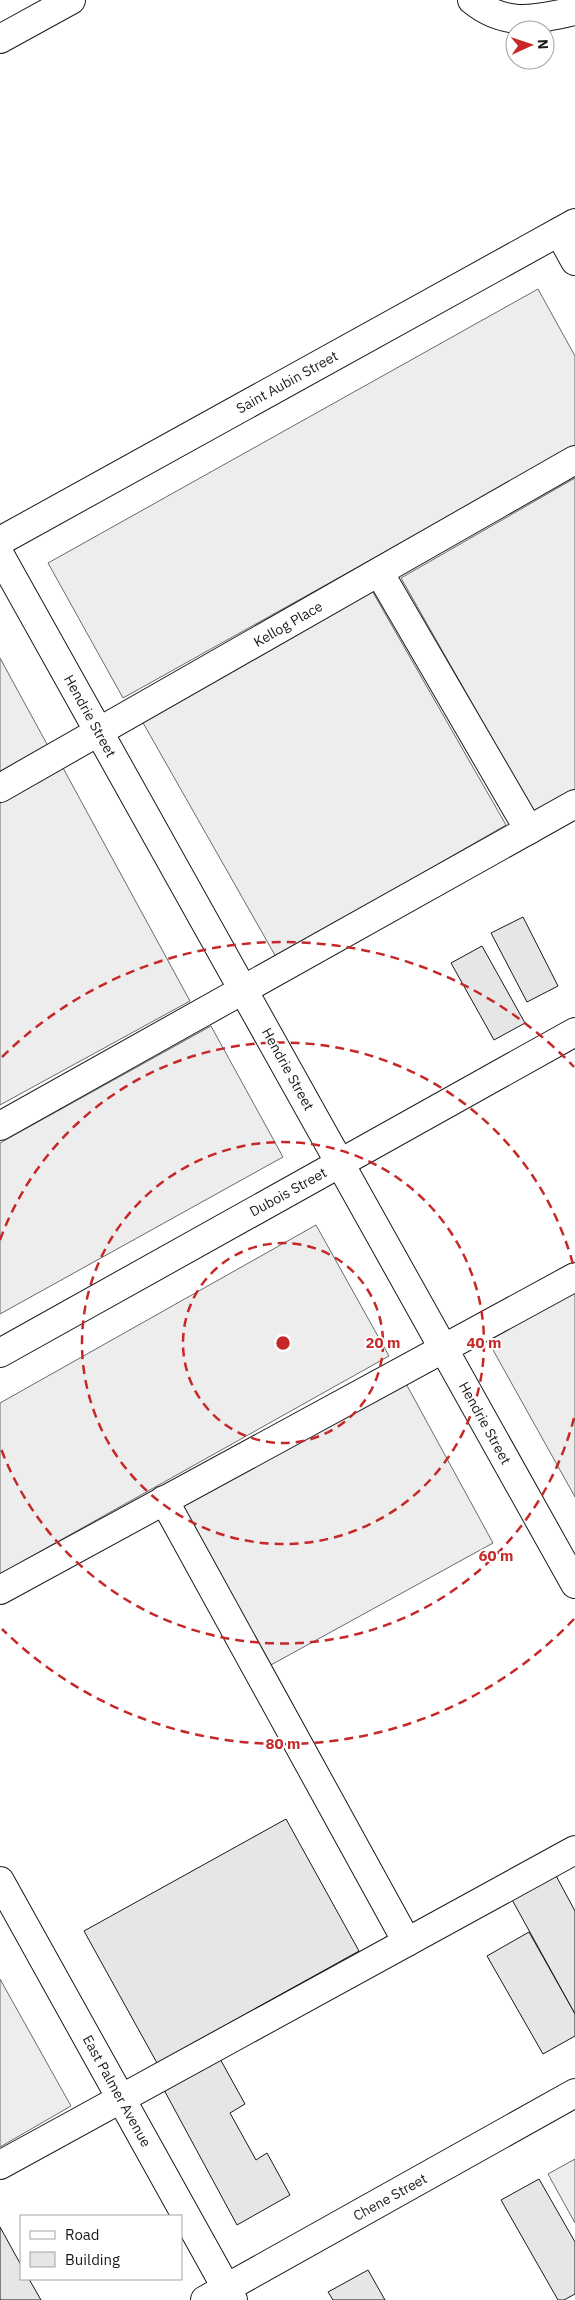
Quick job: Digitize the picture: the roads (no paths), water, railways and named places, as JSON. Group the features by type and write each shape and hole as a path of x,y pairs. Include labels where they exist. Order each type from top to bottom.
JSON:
{"street":[{"path":"0,39 71,0"},
{"path":"472,0 502,17 528,20 575,11"},
{"path":"567,228 575,260"},
{"name":"Saint Aubin Street","path":"0,541 567,228"},
{"name":"Kellog Place","path":"0,788 575,460"},
{"name":"Hendrie Street","path":"0,555 575,1584"},
{"path":"379,572 529,830"},
{"path":"0,1126 575,804"},
{"name":"Dubois Street","path":"0,1353 575,1032"},
{"path":"0,1590 575,1276"},
{"path":"164,1500 407,1942"},
{"path":"0,2165 575,1850"},
{"name":"East Palmer Avenue","path":"0,1882 121,2098 181,2215"},
{"name":"Chene Street","path":"222,2296 575,2093"},
{"name":"East Palmer Avenue","path":"182,2218 222,2296"}]}
